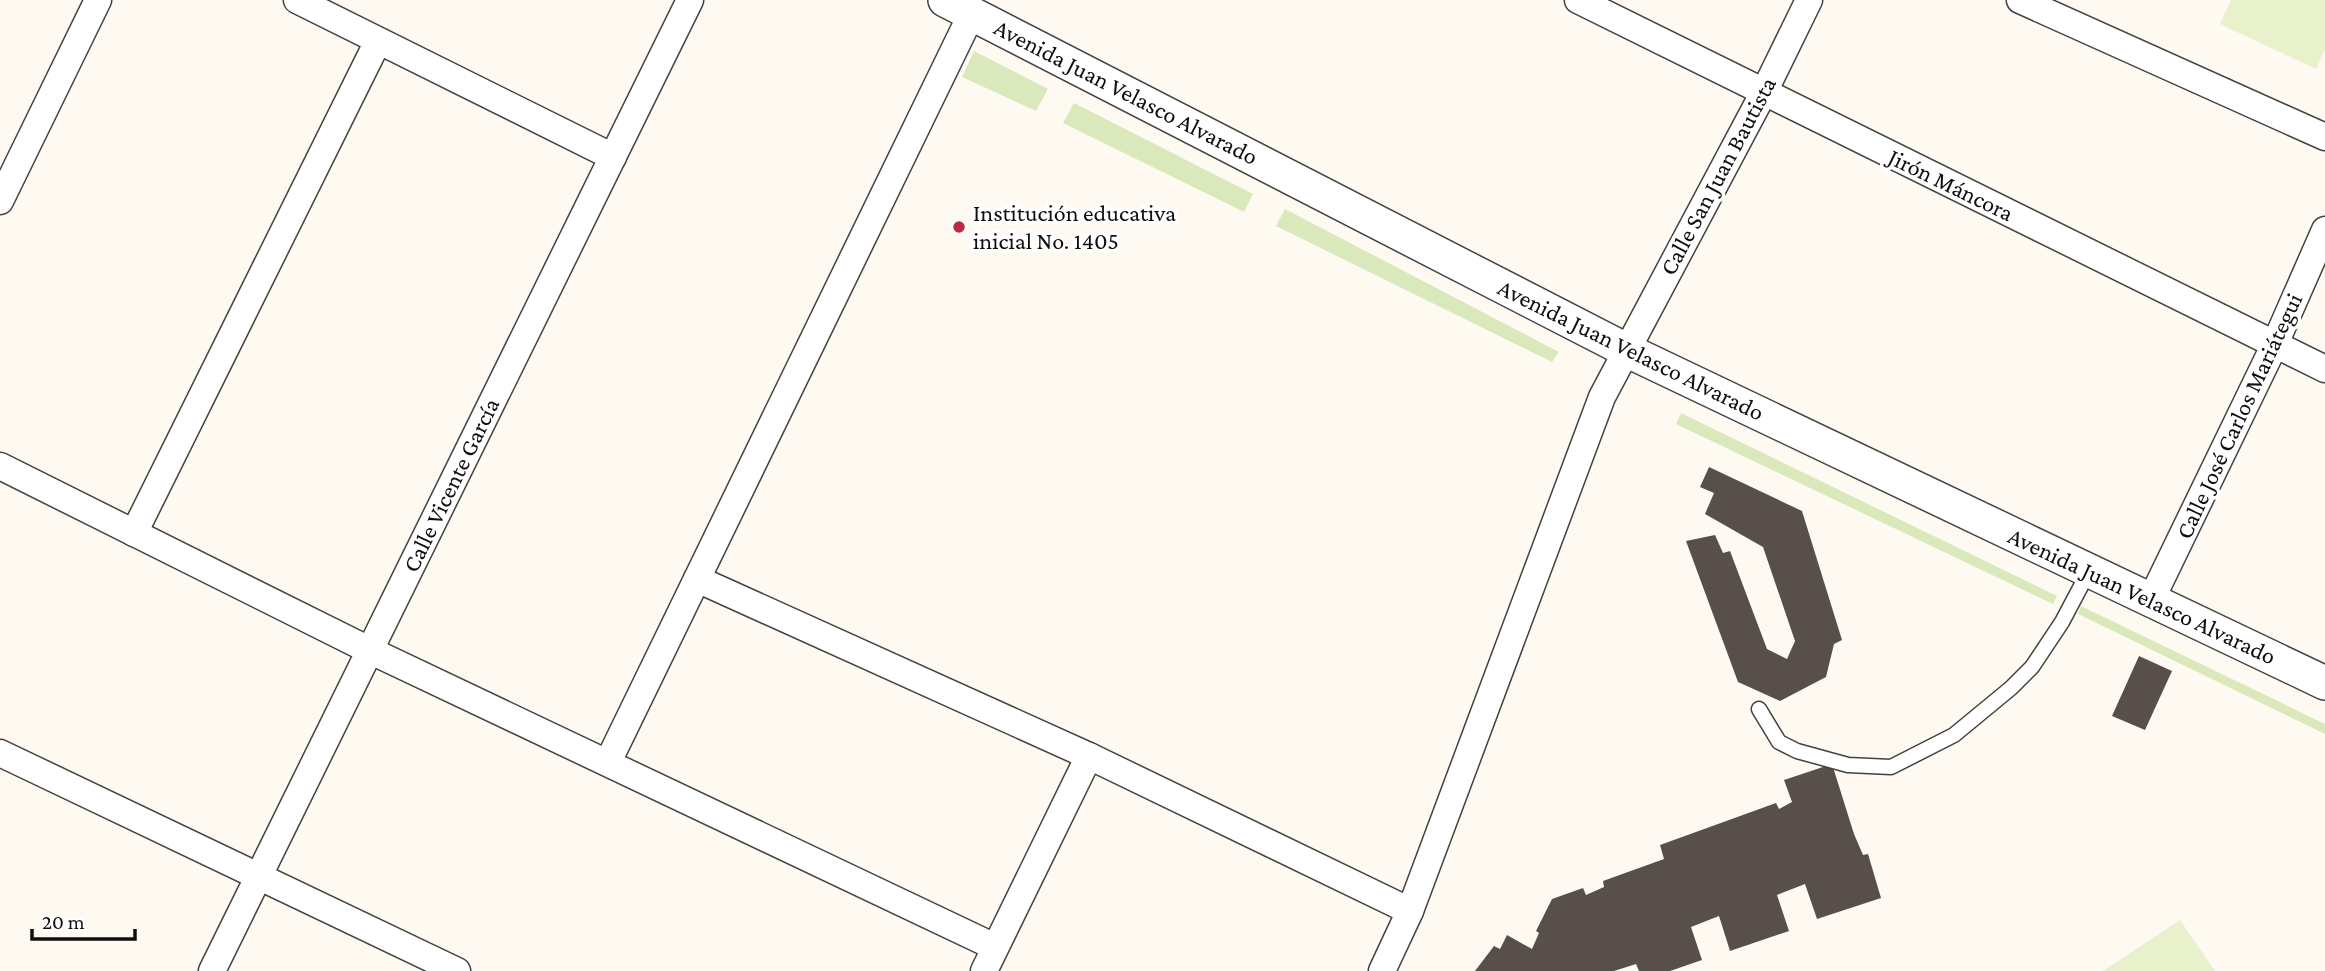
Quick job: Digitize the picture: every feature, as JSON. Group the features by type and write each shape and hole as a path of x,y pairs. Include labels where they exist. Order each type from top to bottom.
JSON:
{"street":[{"path":"0,201 98,0"},
{"path":"297,0 612,157"},
{"name":"Calle Vicente García","path":"212,971 690,0"},
{"name":"Jirón Máncora","path":"1578,0 2325,369"},
{"name":"Calle San Juan Bautista","path":"1382,971 1410,911 1602,397 1764,92 1808,0"},
{"path":"2021,0 2325,136"},
{"path":"608,762 696,579 958,7"},
{"name":"Avenida Juan Velasco Alvarado","path":"958,7 1626,350 2325,683"},
{"path":"134,533 379,41"},
{"name":"Calle José Carlos Mariátegui","path":"2151,600 2274,345 2325,230"},
{"path":"0,466 369,650 995,947"},
{"path":"696,579 1089,756 1410,911"},
{"path":"0,753 457,971"},
{"path":"984,971 1089,756"}],"lane":[{"path":"1759,709 1779,742 1797,751 1848,765 1891,767 1954,735 2018,681 2032,667 2062,622 2089,571"}],"green space":[{"path":"2231,0 2325,0 2325,50 2316,69 2220,24"},
{"path":"974,51 1048,89 1036,111 962,77"},
{"path":"1074,103 1253,194 1244,212 1063,123"},
{"path":"1285,209 1559,352 1552,362 1276,226"},
{"path":"1681,413 2057,596 2053,604 1676,424"},
{"path":"2081,606 2325,724 2325,734 2078,614"},
{"path":"2180,920 2215,971 2103,971"}],"building":[{"path":"1709,467 1802,511 1842,640 1834,644 1826,677 1780,701 1738,682 1686,541 1715,535 1723,553 1730,551 1767,649 1787,659 1795,641 1763,547 1705,514 1714,493 1700,487"},
{"path":"2139,656 2172,671 2145,730 2112,716"},
{"path":"1832,764 1854,834 1863,855 1868,854 1881,898 1817,919 1805,884 1777,895 1789,931 1730,951 1719,916 1691,927 1702,960 1670,971 1639,971 1636,964 1614,971 1475,971 1494,946 1500,949 1507,935 1532,949 1539,933 1536,931 1552,899 1583,888 1586,895 1604,887 1603,881 1664,859 1660,845 1776,803 1779,809 1792,802 1784,780"}],"place":[{"name":"Institución educativa inicial No. 1405","path":"959,227"}]}
